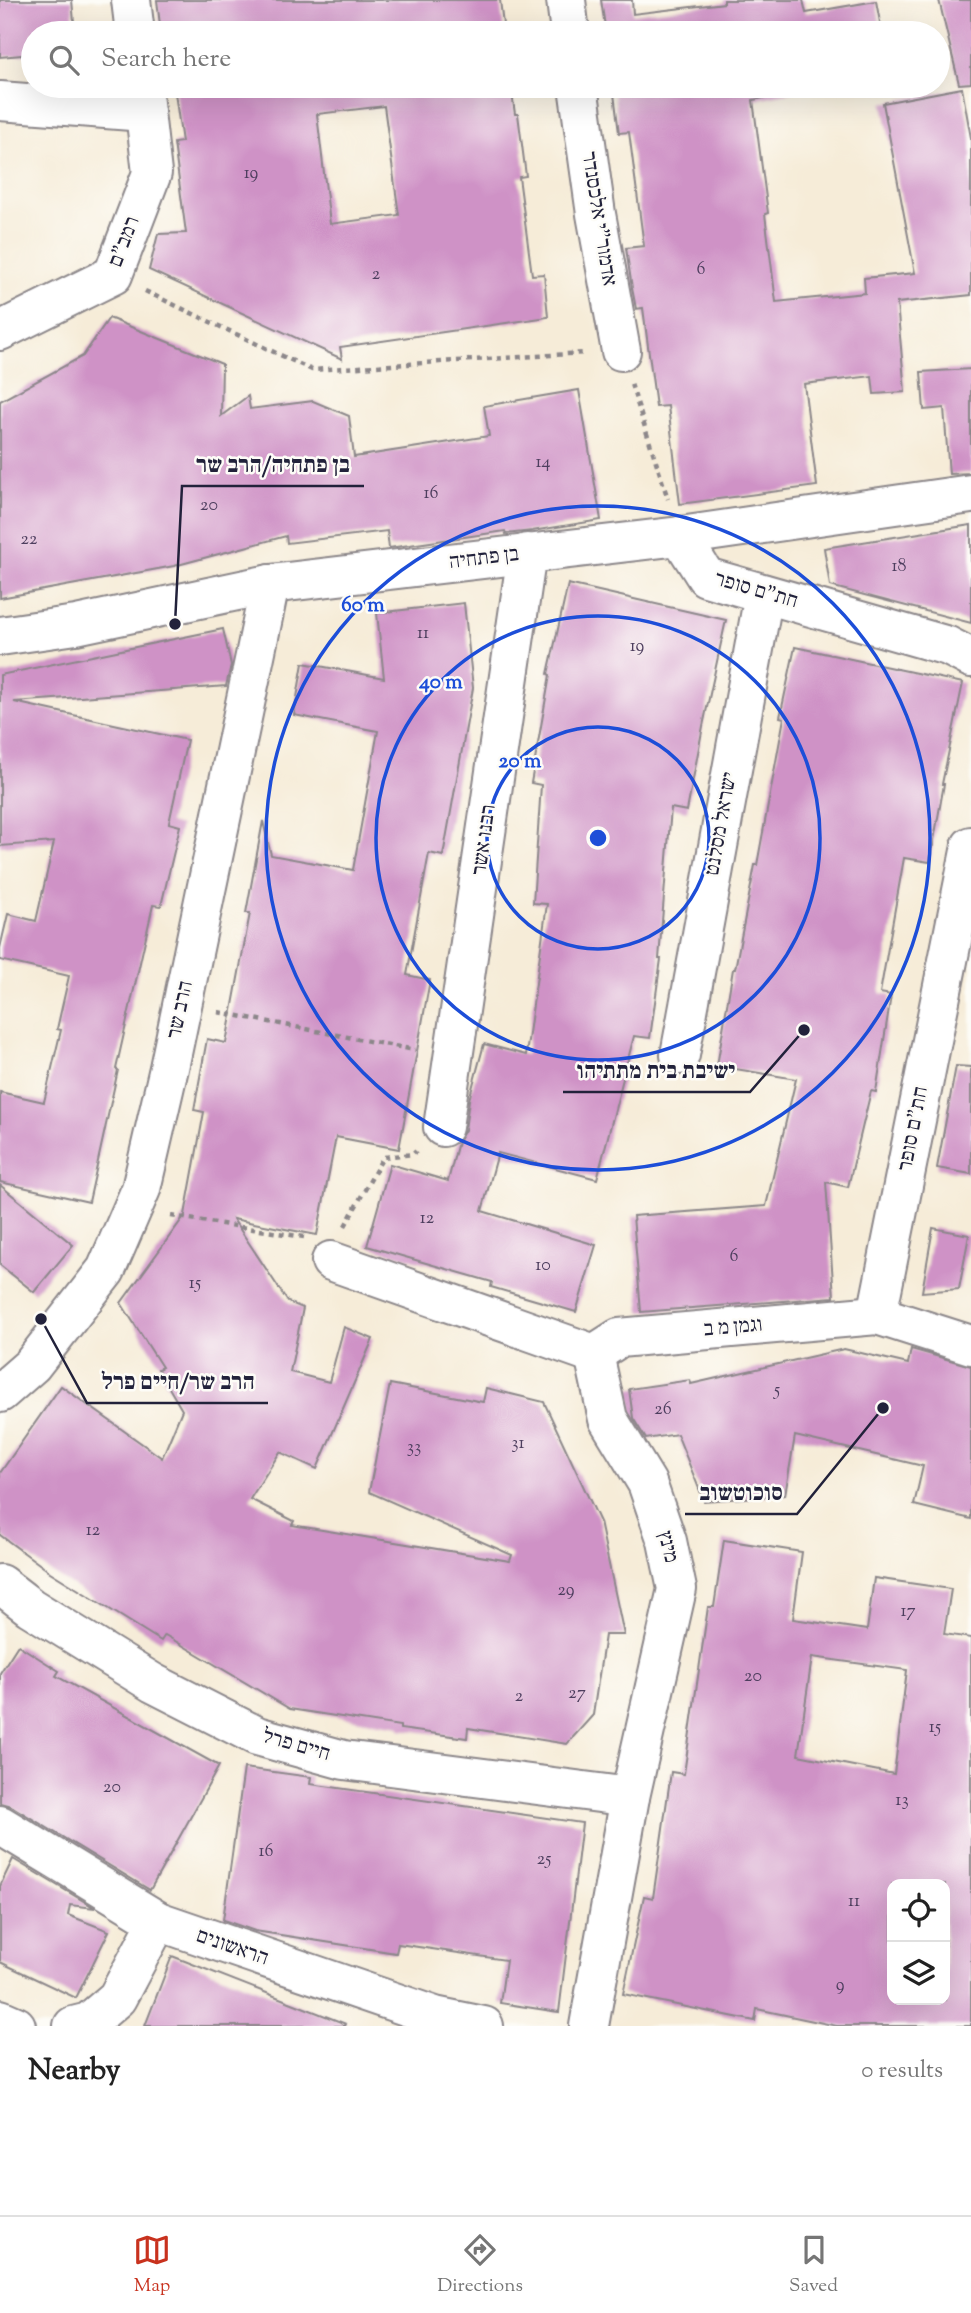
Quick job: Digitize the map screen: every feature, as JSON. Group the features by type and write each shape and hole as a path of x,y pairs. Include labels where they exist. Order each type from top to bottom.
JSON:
{"street":[{"path":"131,0 134,21"},
{"path":"566,0 569,21"},
{"name":"אדמור\"י אלכסנדר","path":"580,98 596,214 621,351"},
{"path":"0,101 143,99"},
{"name":"רמב\"ם","path":"0,331 113,275 152,173 143,99"},
{"name":"בן פתחיה","path":"0,636 76,625 270,584 680,536 971,495"},
{"name":"חת\"ם סופר","path":"680,536 706,578 948,646 971,658"},
{"name":"רבנו אשר","path":"443,1127 527,553"},
{"name":"הרב שר","path":"0,1393 32,1365 106,1270 141,1189 270,584"},
{"name":"ישראל מסלנט","path":"680,1055 764,594"},
{"name":"חת\"ם סופר","path":"877,1315 971,846"},
{"path":"328,1243 594,1353"},
{"path":"877,1315 971,1345"},
{"name":"וגמן מ ב","path":"594,1353 619,1338 877,1315"},
{"name":"מינץ","path":"589,2026 630,1797 677,1590 667,1541 647,1483 608,1419 594,1353"},
{"name":"חיים פרל","path":"0,1584 30,1607 153,1683 257,1736 344,1760 630,1797"},
{"name":"הראשונים","path":"0,1825 158,1922 435,2016 484,2026"},
{"path":"73,2026 89,2022 117,1998 158,1922"},
{"path":"0,2018 16,2026"}],"path":[{"path":"113,275 312,370 621,351 680,536"},
{"path":"182,1005 453,1057"},
{"path":"132,1210 328,1243 383,1157 413,1154 443,1127"}],"building":[{"path":"0,0 72,0 74,21 21,21 21,55 0,57"},
{"path":"157,0 500,0 503,21 160,21"},
{"path":"601,0 632,0 633,14 724,3 724,0 803,0 806,13 876,1 880,21 604,21"},
{"path":"939,0 971,0 971,83 959,84 950,46 950,21 944,21"},
{"path":"962,88 971,138 971,295 897,303 905,392 874,394 872,376 804,384 817,486 680,504 668,406 656,407 643,308 636,309 632,288 626,248 644,246 629,132 619,133 615,98 763,98 753,100 768,213 765,214 776,302 865,293 864,278 915,273 883,103 909,98 950,98 950,90"},
{"path":"176,98 513,98 515,114 518,114 526,176 519,177 532,275 544,274 548,317 340,347 342,359 149,270 158,234 186,233 174,143 182,142","holes":["384,106 399,215 330,224 317,114"]},
{"path":"109,318 222,364 221,416 248,396 250,409 313,401 349,416 354,457 489,436 484,406 579,390 601,520 389,548 387,531 287,543 286,536 174,566 0,598 0,401 83,356"},
{"path":"971,369 971,473 949,474 944,408 924,410 921,372"},
{"path":"971,525 971,623 830,586 824,548"},
{"path":"568,584 726,620 687,811 671,808 661,959 650,1038 634,1036 597,1179 498,1153 482,1211 596,1245 576,1312 491,1287 492,1282 367,1246 390,1164 448,1181 458,1142 465,1130 469,1100 484,1044 526,1055 547,904 533,903 541,785 531,783 550,675 548,674"},
{"path":"464,603 473,688 443,856 429,853 407,975 430,980 399,1149 336,1137 317,1235 233,1219 288,1302 303,1308 290,1372 329,1382 344,1327 373,1339 317,1469 280,1452 250,1499 294,1521 292,1525 510,1561 512,1555 369,1492 390,1384 483,1402 486,1388 544,1402 600,1522 624,1635 605,1635 593,1715 567,1744 468,1728 467,1738 290,1709 165,1635 161,1641 50,1572 0,1535 0,1473 61,1386 162,1458 182,1410 158,1369 162,1367 121,1303 185,1215 204,1112 194,1110 207,1039 226,1043 250,913 246,913 263,821 271,855 353,870 378,731 294,715 303,663 384,678 377,613"},
{"path":"223,629 231,665 226,686 14,702 187,740 169,823 180,826 161,906 153,905 89,1202 0,1182 0,1092 44,1102 61,1030 57,1029 69,976 0,960 8,914 36,921 54,842 0,846 0,675"},
{"path":"795,647 963,683 942,784 930,862 904,858 880,993 891,995 876,1092 871,1091 848,1187 826,1182 834,1297 641,1312 633,1216 766,1206 796,1079 717,1066 733,969 757,865 784,718 780,717"},
{"path":"956,1066 971,1067 971,1174 937,1168"},
{"path":"0,1185 73,1245 34,1292 0,1265"},
{"path":"933,1228 969,1235 959,1289 922,1292"},
{"path":"844,1349 908,1364 911,1349 971,1366 971,1519 914,1505 923,1466 795,1436 785,1495 704,1501 677,1434 646,1439 633,1418 629,1389 690,1380 691,1384"},
{"path":"724,1540 802,1552 793,1619 867,1630 874,1578 951,1589 944,1634 971,1638 971,2026 837,2026 757,2009 755,2021 623,1994 644,1896 653,1898 671,1772 684,1774 708,1607 714,1607","holes":["812,1657 907,1670 894,1774 798,1755"]},
{"path":"18,1645 59,1671 56,1676 219,1766 150,1890 11,1806 0,1803 0,1673"},
{"path":"244,1768 311,1777 310,1784 582,1823 559,2012 500,2003 506,1960 398,1944 396,1953 255,1931 223,1920"},
{"path":"13,1859 95,1908 70,1905 68,1915 109,1931 76,1998 0,1962 0,1886"},
{"path":"172,1956 346,2024 145,2026"}],"place":[{"name":"בן פתחיה/הרב שר","path":"175,624"},
{"name":"ישיבת בית מתתיהו","path":"804,1030"},
{"name":"הרב שר/חיים פרל","path":"41,1319"},
{"name":"סוכוטשוב","path":"883,1408"}]}
